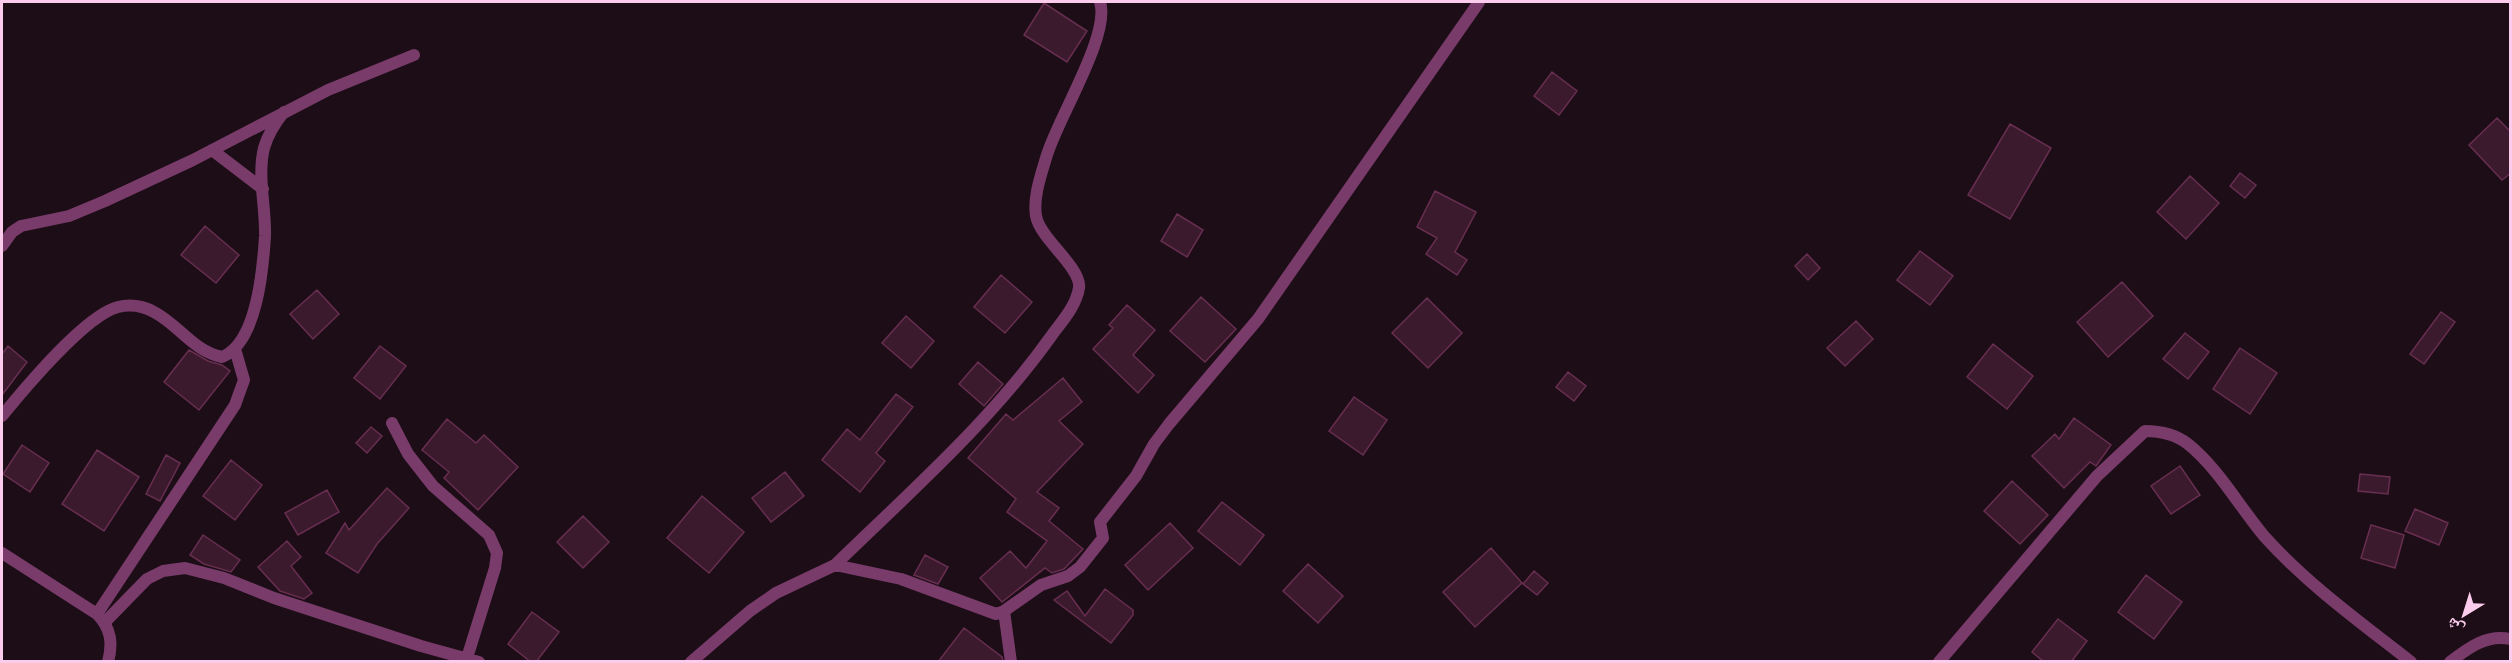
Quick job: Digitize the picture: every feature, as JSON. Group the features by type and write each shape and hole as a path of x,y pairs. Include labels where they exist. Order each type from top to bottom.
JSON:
{"street":[{"path":"691,662 733,624 776,593 835,565 992,411 1031,365 1077,300 1080,284 1072,268 1049,242 1036,216 1036,195 1046,155 1102,25 1100,2"},
{"path":"835,565 901,579 996,614 1004,611 1041,585 1068,576 1080,567 1103,538 1100,522 1136,476 1154,444 1258,319 1479,2"},
{"path":"2,246 12,231 21,226 69,216 212,150 328,90 414,55"},
{"path":"2,416 84,329 104,313 117,308 133,306 157,313 210,354 222,357 235,349 247,331 255,306 264,236 264,150 272,128 284,112"},
{"path":"212,150 263,189"},
{"path":"101,618 235,405 244,380 235,349"},
{"path":"101,618 147,579 163,571 185,568 224,578 333,618 473,660 497,553 489,535 433,486 408,454 392,423"},
{"path":"1940,662 2097,476 2145,431 2158,431 2185,442 2200,455 2265,536 2296,569 2320,591 2411,662"},
{"path":"2,553 101,618 110,634 111,651 108,662"},
{"path":"1004,611 1011,662"},
{"path":"2450,662 2479,642 2491,638 2511,639"}],"building":[{"path":"1044,3 1087,31 1067,62 1024,35"},
{"path":"1552,72 1577,91 1559,115 1534,96"},
{"path":"2497,118 2511,132 2511,173 2502,180 2469,145"},
{"path":"2010,124 2051,148 2010,219 1968,195"},
{"path":"2240,173 2256,185 2245,198 2230,186"},
{"path":"2190,176 2219,203 2186,239 2157,212"},
{"path":"1435,191 1476,212 1455,252 1467,260 1457,275 1426,254 1437,238 1417,227"},
{"path":"1177,214 1203,230 1187,257 1161,241"},
{"path":"205,226 239,255 216,283 181,255"},
{"path":"1920,251 1953,276 1930,305 1897,280"},
{"path":"1807,254 1820,268 1808,280 1795,266"},
{"path":"1001,275 1032,302 1005,333 974,307"},
{"path":"2122,282 2153,316 2108,357 2077,322"},
{"path":"317,290 339,314 313,339 290,314"},
{"path":"1201,297 1236,329 1205,362 1170,331"},
{"path":"1427,298 1462,333 1428,368 1392,333"},
{"path":"1127,305 1155,330 1133,355 1154,375 1138,393 1093,349 1113,328 1109,325"},
{"path":"2441,312 2455,322 2424,364 2410,354"},
{"path":"906,316 934,341 911,368 882,343"},
{"path":"1856,321 1873,339 1845,366 1827,348"},
{"path":"2185,333 2209,352 2188,379 2163,359"},
{"path":"1993,344 2033,376 2007,409 1967,377"},
{"path":"8,346 27,362 2,395 2,354"},
{"path":"380,346 406,366 380,399 354,378"},
{"path":"2240,348 2277,373 2250,414 2213,389"},
{"path":"189,350 230,371 199,410 164,382"},
{"path":"978,362 1003,384 984,406 959,384"},
{"path":"1568,372 1586,386 1574,401 1556,387"},
{"path":"1063,378 1082,402 1059,421 1083,444 1037,492 1059,508 1049,521 1083,549 1064,569 1052,573 1045,568 1002,602 980,578 1010,551 1026,568 1047,541 1007,512 1016,499 968,458 1006,414 1013,420"},
{"path":"896,394 913,407 876,453 885,461 860,492 822,460 847,429 860,440"},
{"path":"1354,397 1387,420 1363,455 1329,431"},
{"path":"2074,418 2111,445 2096,466 2090,462 2064,488 2032,456 2055,434 2059,439"},
{"path":"447,419 476,443 484,435 518,467 478,510 444,478 449,472 422,450"},
{"path":"371,427 382,436 367,453 356,443"},
{"path":"22,445 49,463 30,492 3,474"},
{"path":"97,450 139,477 104,531 62,504"},
{"path":"166,455 180,463 160,501 146,494"},
{"path":"231,460 262,485 235,520 203,496"},
{"path":"2180,466 2200,495 2171,514 2151,486"},
{"path":"785,472 804,496 771,522 752,498"},
{"path":"2360,474 2390,477 2388,494 2358,491"},
{"path":"2012,481 2048,515 2020,544 1984,511"},
{"path":"387,488 409,508 377,544 358,573 326,553 345,523 349,530"},
{"path":"327,490 339,512 298,535 285,513"},
{"path":"702,496 744,532 709,573 667,538"},
{"path":"1222,502 1264,535 1240,565 1198,531"},
{"path":"2415,509 2448,523 2439,545 2405,531"},
{"path":"583,516 609,542 583,568 557,542"},
{"path":"1170,523 1193,548 1148,590 1125,565"},
{"path":"2371,525 2404,535 2395,568 2361,558"},
{"path":"203,535 240,560 231,572 204,564 190,555"},
{"path":"287,541 301,557 291,566 312,593 304,599 280,591 258,567"},
{"path":"1491,548 1522,583 1475,627 1443,592"},
{"path":"925,555 948,567 938,584 914,575"},
{"path":"1308,564 1343,596 1318,623 1283,591"},
{"path":"1534,571 1548,583 1537,595 1523,584"},
{"path":"2146,575 2182,602 2154,639 2118,612"},
{"path":"1105,589 1133,610 1133,615 1111,643 1054,600 1067,591 1085,616"},
{"path":"532,612 559,632 536,662 531,662 508,644"},
{"path":"2058,619 2087,641 2071,662 2044,662 2032,652"},
{"path":"964,628 1002,657 1003,662 938,662"}]}
